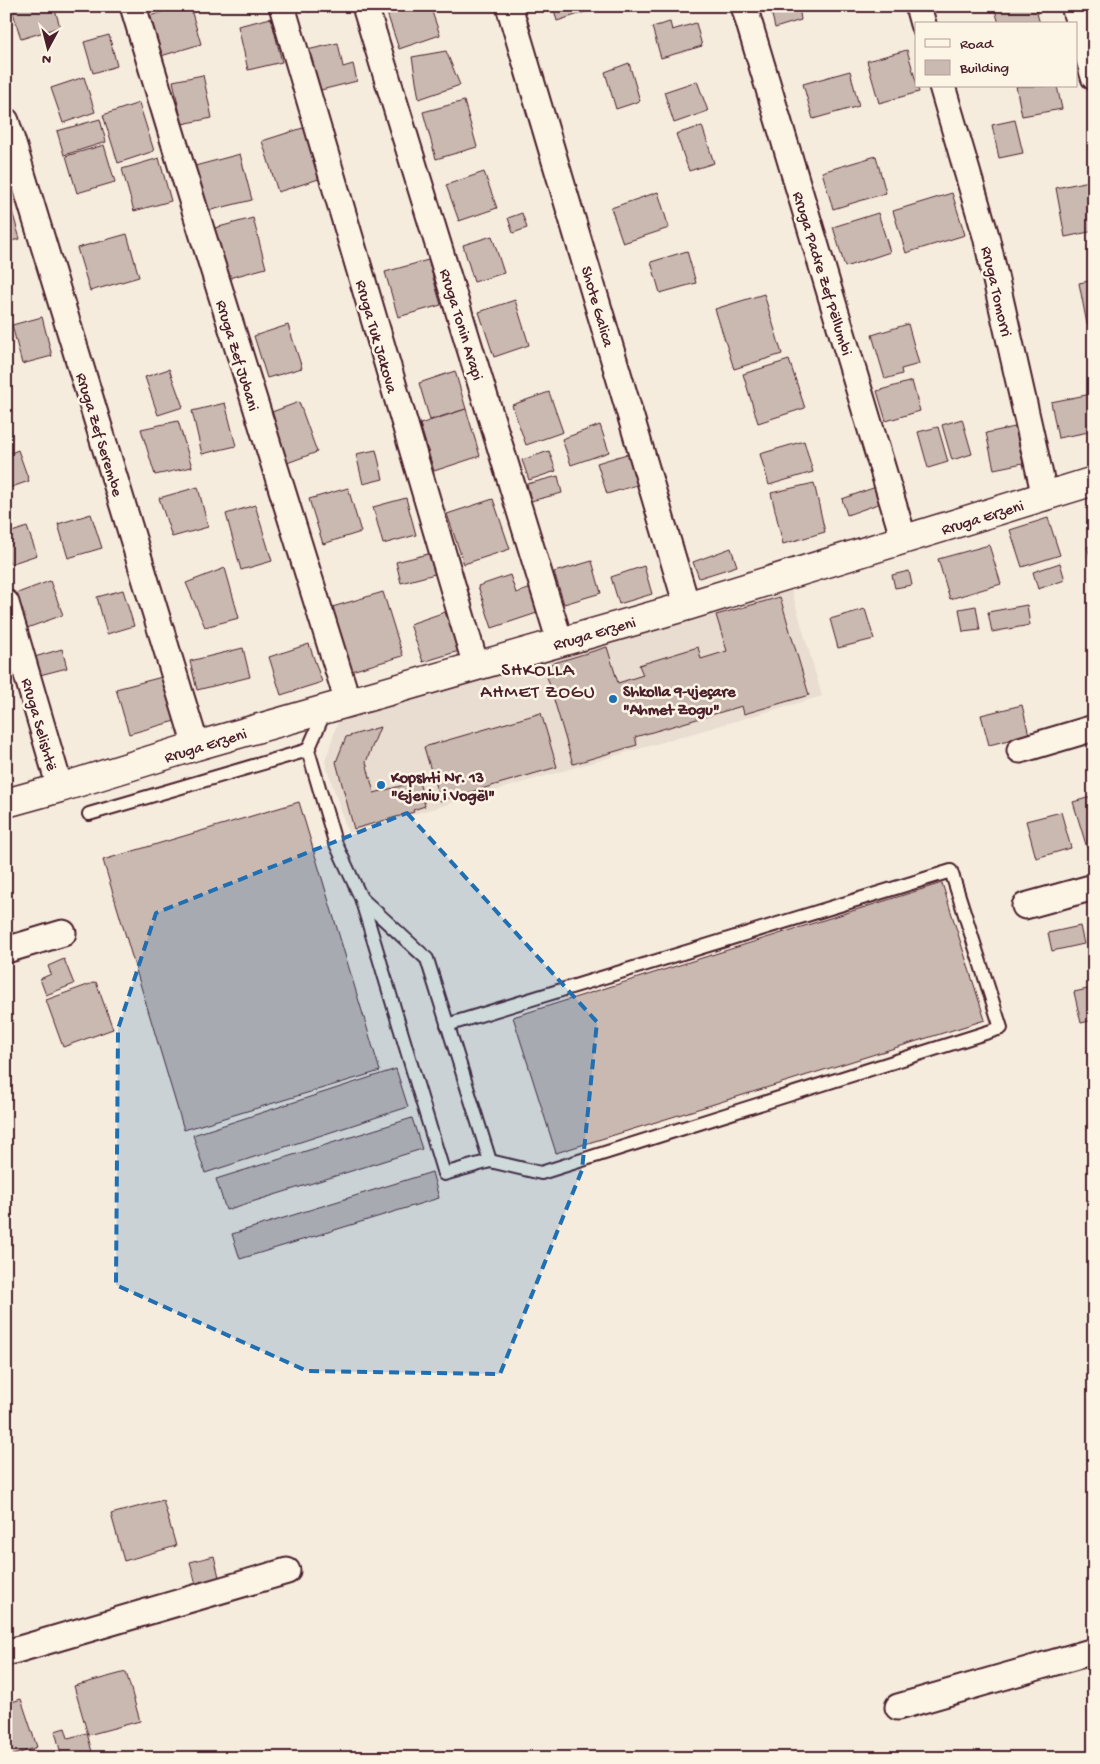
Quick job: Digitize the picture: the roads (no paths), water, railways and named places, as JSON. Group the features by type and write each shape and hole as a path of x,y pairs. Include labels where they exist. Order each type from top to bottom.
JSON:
{"street":[{"name":"Rruga Zef Jubani","path":"133,6 337,706"},
{"name":"Rruga Tuk Jakova","path":"282,6 476,666"},
{"name":"Rruga Tonin Arapi","path":"365,6 560,642"},
{"name":"Shote Galica","path":"509,6 687,606"},
{"name":"Rruga Padre Zef Pëllumbi","path":"744,6 904,540"},
{"path":"918,6 922,22"},
{"path":"1074,6 1094,77"},
{"name":"Rruga Tomorri","path":"943,88 986,236 1045,497"},
{"name":"Rruga Zef Serembe","path":"6,121 196,746"},
{"name":"Rruga Erzeni","path":"6,803 196,746 687,606 1094,481"},
{"name":"Rruga Selishtë","path":"6,603 60,788"},
{"path":"1020,750 1094,728"},
{"path":"1025,906 1094,887"},
{"path":"6,950 63,933"},
{"path":"6,1653 286,1570"},
{"path":"898,1707 1094,1651"}],"lane":[{"path":"89,814 308,750 337,706"},
{"path":"308,750 335,842 361,898 444,1174 490,1160 541,1173 1002,1028 951,871 448,1025"},
{"path":"361,898 427,959 490,1160"}],"place":[{"name":"Shkolla 9-vjeçare \"Ahmet Zogu\"","path":"613,699"},
{"name":"Kopshti Nr. 13 \"Gjeniu i Vogël\"","path":"381,785"}],"district":[{"name":"SHKOLLA AHMET ZOGU","path":"538,679"}]}
